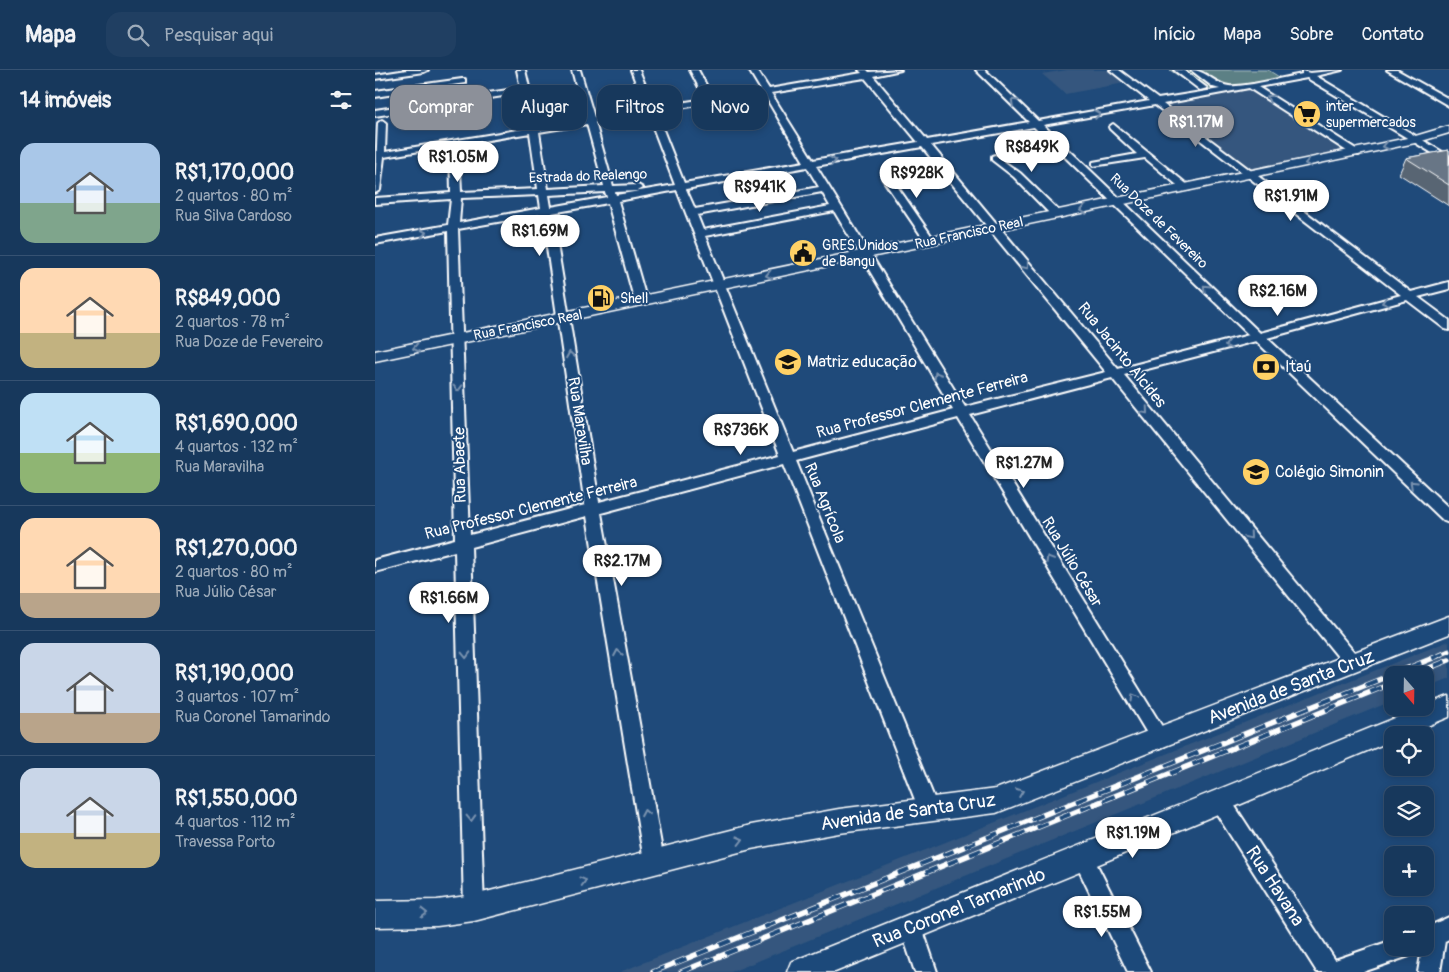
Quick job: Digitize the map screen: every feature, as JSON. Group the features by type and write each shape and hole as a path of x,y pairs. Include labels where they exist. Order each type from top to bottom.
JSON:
{"main road":[{"path":"1415,140 1449,129"},
{"name":"Rua Francisco Real","path":"375,356 1415,140"},
{"name":"Avenida de Santa Cruz","path":"375,914 437,912 475,908 654,861 796,828 997,801 1449,625"},
{"name":"Rua Coronel Tamarindo","path":"801,972 1083,858 1449,706"}],"street":[{"path":"375,77 424,70"},
{"path":"462,70 462,85"},
{"name":"Rua Maravilha","path":"521,70 523,85"},
{"path":"576,70 641,302"},
{"name":"Rua Agrícola","path":"635,70 641,85"},
{"path":"694,70 702,85"},
{"name":"Rua Júlio César","path":"753,70 762,85"},
{"path":"768,91 865,72 897,70"},
{"name":"Rua Doze de Fevereiro","path":"980,70 1039,124 1117,202 1449,517"},
{"path":"1114,70 1449,326"},
{"path":"1178,70 1211,93"},
{"path":"1195,70 1216,85 1233,89"},
{"path":"1301,70 1449,160"},
{"path":"375,241 1251,86 1269,78 1309,75 1338,70"},
{"path":"1391,70 1449,103"},
{"name":"Rua Jacinto Alcides","path":"865,72 1353,663"},
{"path":"375,94 462,81"},
{"path":"1251,86 1356,153"},
{"name":"Rua Júlio César","path":"768,94 809,165 1160,739"},
{"path":"375,113 390,111"},
{"path":"587,121 597,119"},
{"path":"1113,127 1144,155"},
{"path":"375,190 379,129"},
{"path":"378,155 527,130"},
{"name":"Rua Maravilha","path":"533,130 593,510 654,861"},
{"name":"Rua Agrícola","path":"660,130 719,285 929,810"},
{"name":"Rua Abaete","path":"454,143 455,196 453,228 475,908"},
{"path":"1096,164 1144,155 1149,156 1186,188"},
{"path":"995,158 1017,175 1057,215"},
{"path":"887,178 930,241"},
{"name":"Estrada do Realengo","path":"375,201 682,187"},
{"path":"691,213 824,188"},
{"path":"780,196 791,217"},
{"path":"741,204 751,224"},
{"path":"700,234 836,208"},
{"name":"Rua Professor Clemente Ferreira","path":"375,566 1258,337 1449,285"},
{"name":"Rua Havana","path":"1220,801 1331,972"},
{"path":"1083,858 1140,972"},
{"path":"911,927 926,972"},
{"path":"1429,972 1436,934"},
{"path":"1331,972 1384,954"}],"shaded area":[{"path":"1067,70 1114,70 1130,82 1065,94 1042,74"},
{"path":"1246,90 1255,91 1344,152 1254,170 1248,169 1166,106 1170,103"},
{"path":"1449,641 1449,678 1434,684 1434,666 1386,666"},
{"path":"1384,667 1384,704 731,972 620,972"}],"green space":[{"path":"1170,70 1268,70 1284,80 1205,94"}],"building":[{"path":"1449,150 1449,185 1406,158"}],"railway":[{"path":"1435,657 1449,651"},
{"path":"653,972 1438,656"},
{"path":"1434,666 1449,660"},
{"path":"681,972 1384,687"}],"place":[{"name":"inter supermercados","path":"1307,114"},
{"name":"GRES Unidos de Bangu","path":"803,253"},
{"name":"Shell","path":"601,298"},
{"name":"Matriz educação","path":"788,362"},
{"name":"Itaú","path":"1266,367"},
{"name":"Colégio Simonin","path":"1256,472"}]}
